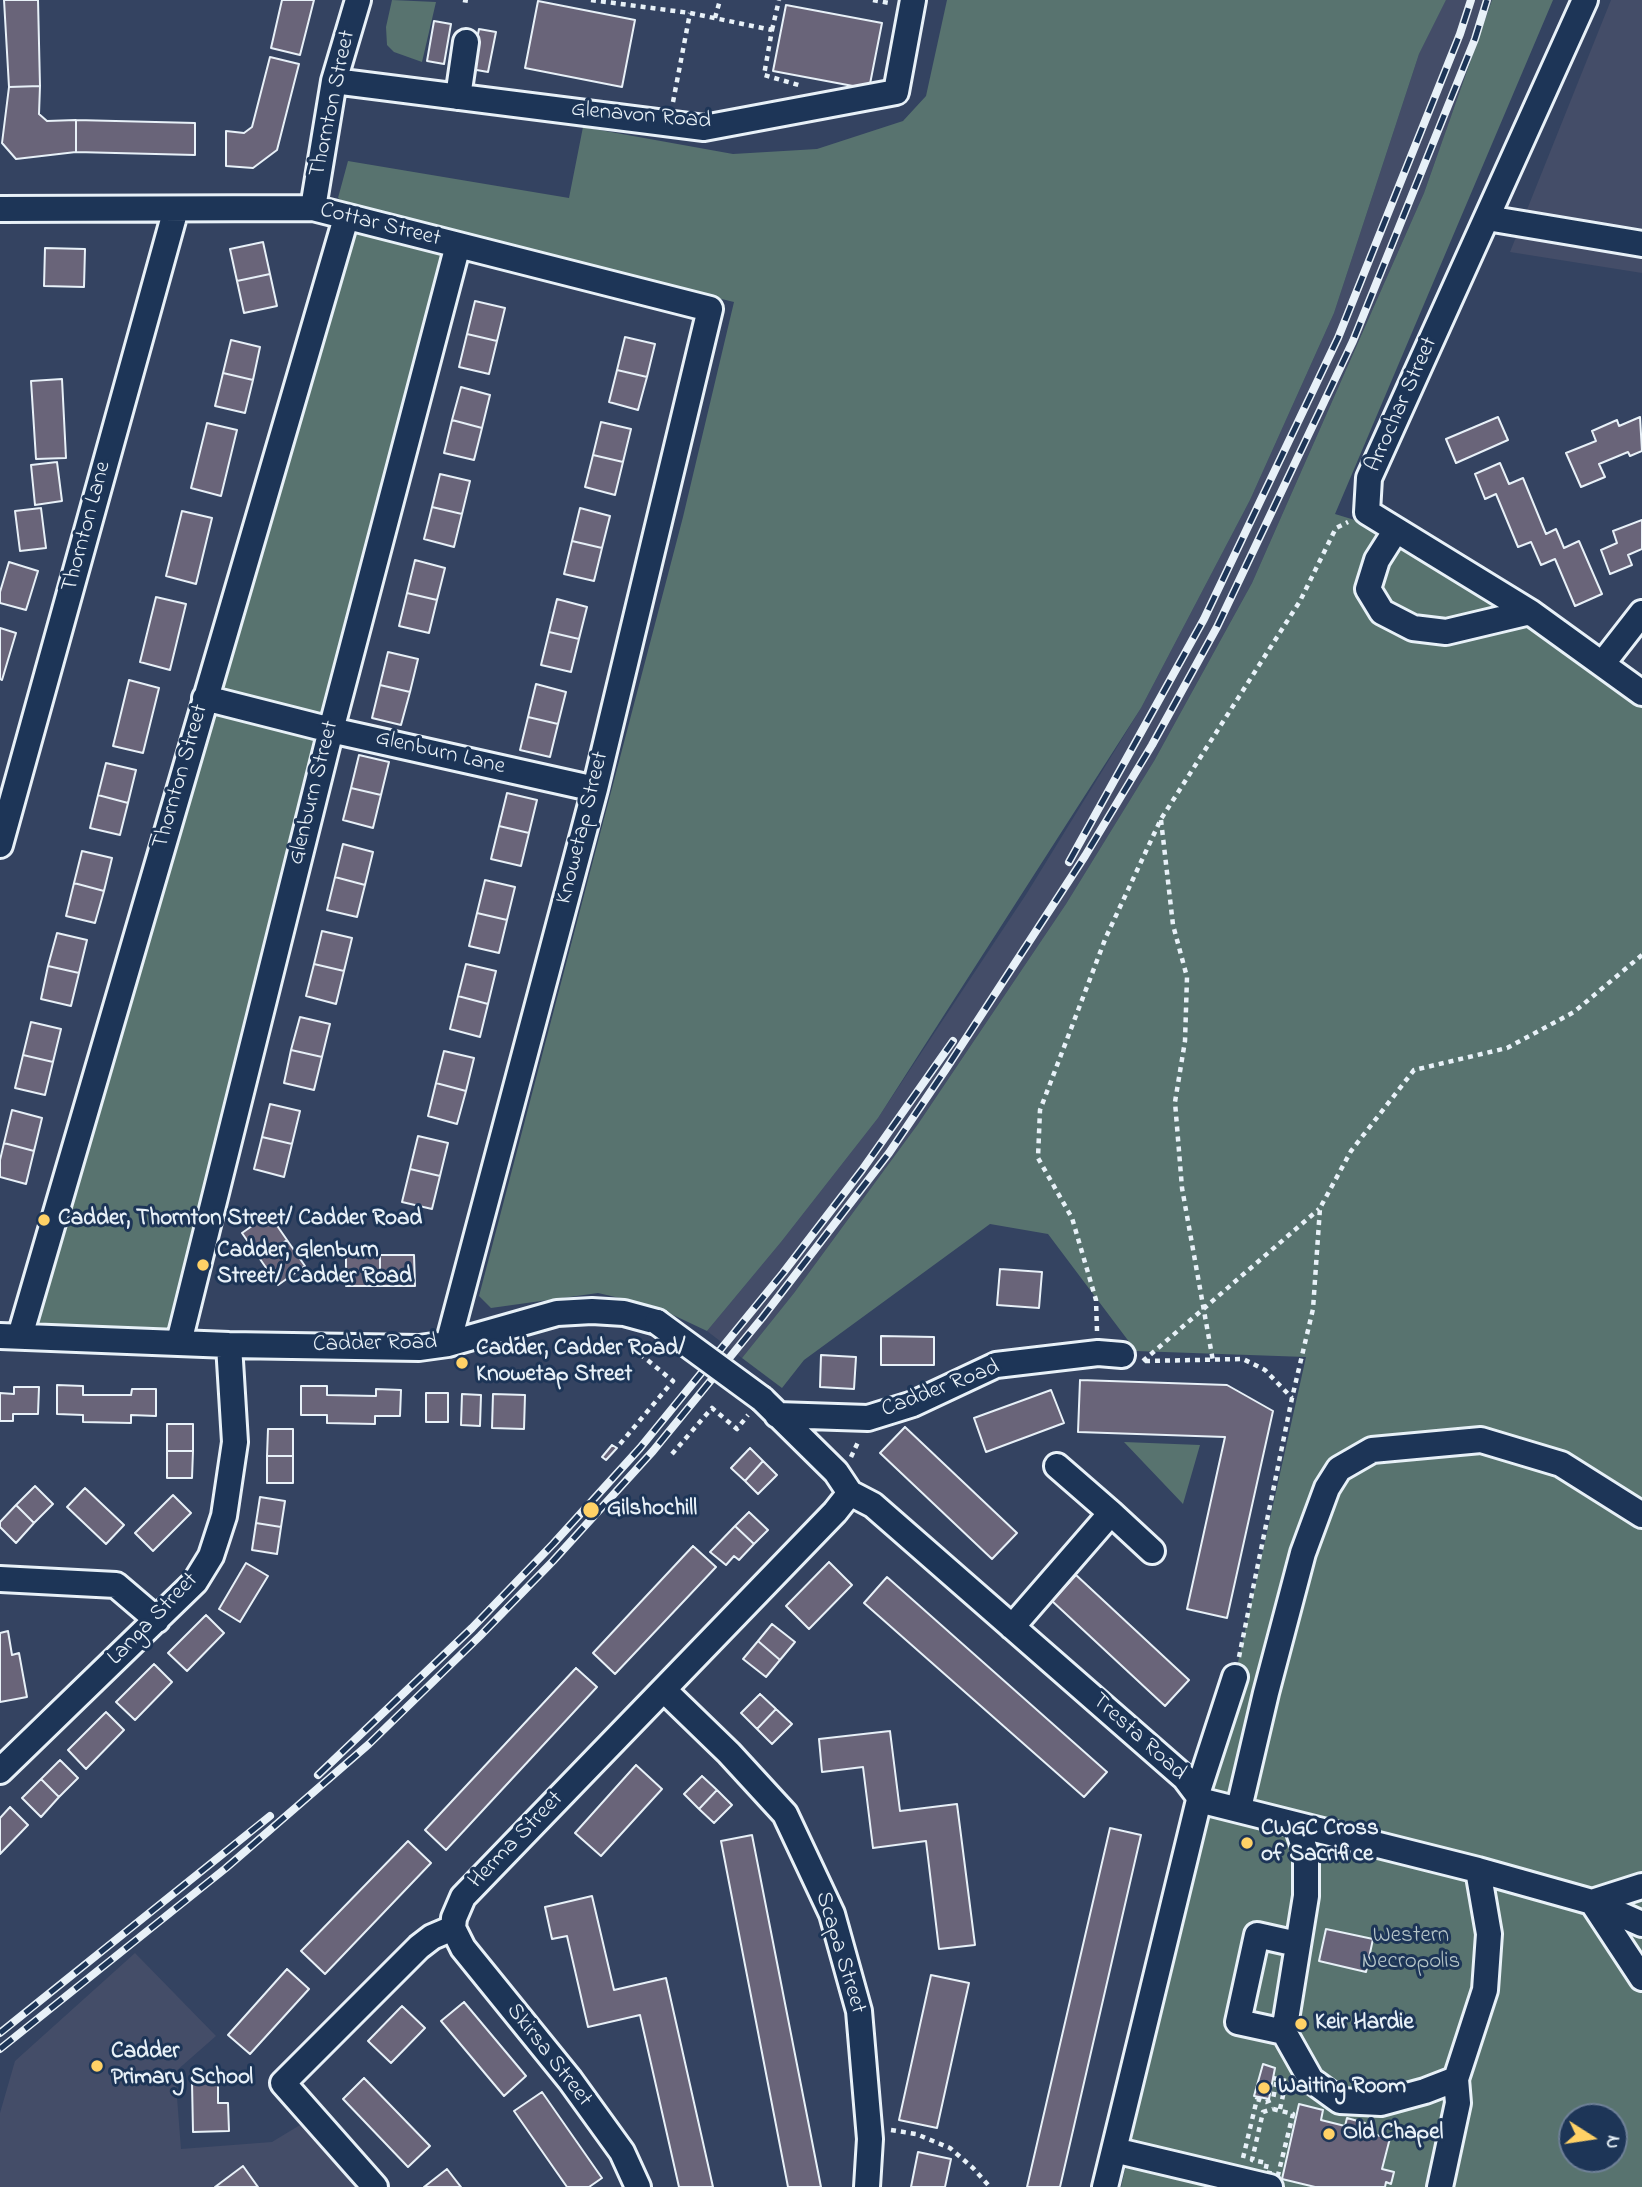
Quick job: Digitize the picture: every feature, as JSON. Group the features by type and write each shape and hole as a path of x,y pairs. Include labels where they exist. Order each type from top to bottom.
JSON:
{"street":[{"name":"Thornton Street","path":"313,208 334,81 358,0"},
{"name":"Glenavon Road","path":"334,81 704,128 896,92 913,0"},
{"name":"Arrochar Street","path":"1367,513 1369,478 1585,0"},
{"path":"458,97 466,42"},
{"name":"Cottar Street","path":"0,209 313,208 710,309"},
{"name":"Thornton Lane","path":"0,845 176,209"},
{"name":"Thornton Street","path":"10,1336 205,698 346,218"},
{"path":"1487,218 1642,244"},
{"name":"Glenburn Street","path":"179,1342 331,730 458,245"},
{"name":"Knowetap Street","path":"448,1344 595,789 710,309"},
{"path":"1367,513 1530,612 1642,693"},
{"path":"1396,530 1377,560 1368,589 1382,612 1413,628 1446,632 1530,612"},
{"path":"1603,663 1642,613"},
{"name":"Glenburn Lane","path":"205,698 331,730 595,789"},
{"name":"Cadder Road","path":"10,1336 229,1345 419,1348 448,1344 557,1313 624,1313 657,1322 770,1407 868,1418 913,1404 996,1365 1121,1356"},
{"name":"Langa Street","path":"0,1771 195,1582 211,1556 224,1516 234,1442 229,1345"},
{"name":"Tresta Road","path":"770,1407 846,1487 873,1505 1185,1778 1198,1797 1105,2187"},
{"path":"1239,1808 1303,1553 1326,1488 1339,1469 1372,1450 1481,1440 1561,1464 1642,1515"},
{"path":"1058,1466 1152,1551"},
{"name":"Herma Street","path":"453,1928 454,1918 463,1897 835,1512 846,1487"},
{"path":"1012,1627 1111,1513"},
{"path":"0,1579 116,1585 157,1620"},
{"path":"1235,1677 1198,1797 1297,1826 1478,1870 1592,1902 1642,1924"},
{"name":"Scapa Street","path":"664,1690 785,1814 832,1914 859,2011 869,2126 867,2187"},
{"path":"1297,1826 1306,1853 1306,1896 1284,2032 1311,2080 1339,2101 1381,2103 1456,2079"},
{"path":"1440,2187 1458,2103 1456,2079 1485,1990 1489,1934 1478,1870"},
{"path":"1592,1902 1642,1886"},
{"path":"1592,1902 1642,1978"},
{"path":"375,2187 283,2083 419,1947 432,1937 453,1928"},
{"name":"Skirsa Street","path":"453,1928 469,1957 570,2080 622,2152 638,2187"},
{"path":"1284,2032 1238,2022 1257,1935 1297,1944"},
{"path":"1114,2150 1265,2177"}],"path":[{"path":"463,0 469,1"},
{"path":"591,0 690,13 772,30"},
{"path":"715,18 720,0"},
{"path":"779,0 764,75 814,89"},
{"path":"669,124 690,13"},
{"path":"1121,1356 1096,1300 1072,1218 1038,1158 1040,1110 1106,937 1161,819 1300,601 1336,528 1367,513"},
{"path":"1161,819 1173,925 1187,977 1185,1041 1175,1102 1182,1188 1213,1361"},
{"path":"1121,1356 1202,1308 1320,1208 1351,1151 1414,1070 1507,1048 1574,1012 1642,955"},
{"path":"1235,1677 1292,1398 1313,1310 1320,1208"},
{"path":"620,1444 673,1381 635,1350"},
{"path":"1121,1356 1213,1361 1243,1359 1265,1370 1292,1398"},
{"path":"672,1454 712,1408 737,1429"},
{"path":"846,1487 868,1418"},
{"path":"1240,2168 1257,2099 1266,2102 1273,2099 1277,2079"},
{"path":"1280,2109 1286,2081"},
{"path":"1280,2109 1293,2114 1283,2164 1278,2175 1265,2177 1267,2163 1252,2160 1257,2137 1263,2112 1280,2109"},
{"path":"869,2126 916,2134 950,2148 990,2187"},
{"path":"1248,2134 1257,2137"}],"shaded area":[{"path":"1446,0 1492,0 1424,193 1252,583 1154,761 1066,904 918,1124 794,1293 742,1358 707,1331 878,1118 1027,893 1141,708 1250,500 1334,313 1419,54"},
{"path":"1611,0 1642,0 1642,273 1510,252"},
{"name":"Cadder Primary School","path":"135,1953 216,2036 175,2072 181,2149 272,2142 300,2125 359,2187 0,2187 0,2113 15,2061"}],"green space":[{"path":"392,0 436,2 422,62 394,52 387,45 386,27"},
{"path":"947,0 1446,0 1419,54 1334,313 1250,500 1141,708 878,1118 707,1331 654,1306 598,1293 491,1308 479,1296 683,517 734,302 455,235 328,727 207,698 354,208 338,198 348,161 569,198 583,127 733,154 817,149 903,121 926,96"},
{"name":"Western Necropolis","path":"1492,0 1553,0 1335,514 1443,547 1642,683 1642,2187 1121,2187 1306,1357 1136,1351 1048,1234 990,1224 804,1360 782,1388 742,1358 794,1293 918,1124 1066,904 1154,761 1252,583 1424,193"},
{"path":"206,701 328,731 178,1337 26,1333"},
{"path":"1124,1442 1200,1445 1183,1504"}],"building":[{"path":"4,0 38,0 40,86 9,87"},
{"path":"282,0 314,0 300,55 271,48"},
{"path":"538,1 635,20 622,87 525,68"},
{"path":"786,5 882,23 869,89 773,71"},
{"path":"434,21 451,24 444,64 427,61"},
{"path":"479,29 496,32 488,72 471,69"},
{"path":"270,57 299,64 277,150 253,168 226,166 226,131 244,133 252,127"},
{"path":"40,86 39,114 47,121 76,120 76,152 16,159 2,143 9,87"},
{"path":"76,120 195,123 195,155 76,152"},
{"path":"263,242 270,274 237,281 230,249"},
{"path":"45,248 85,249 84,287 44,286"},
{"path":"270,274 277,306 244,313 237,281"},
{"path":"475,301 505,308 497,341 467,334"},
{"path":"467,334 497,341 489,374 459,367"},
{"path":"625,337 655,344 647,377 617,370"},
{"path":"231,340 260,347 253,380 223,373"},
{"path":"617,370 647,377 638,410 609,402"},
{"path":"223,373 253,380 245,413 215,406"},
{"path":"62,379 66,458 36,459 31,381"},
{"path":"461,387 490,395 482,428 452,420"},
{"path":"1498,417 1508,440 1456,463 1446,439"},
{"path":"1640,417 1642,451 1630,456 1628,452 1599,464 1605,477 1581,487 1566,453 1596,441 1592,431 1617,420 1619,426"},
{"path":"452,420 482,428 474,460 444,453"},
{"path":"601,422 631,429 623,462 593,455"},
{"path":"207,423 237,430 221,496 191,488"},
{"path":"593,455 623,462 615,495 585,487"},
{"path":"57,462 62,501 35,505 31,465"},
{"path":"1500,463 1509,484 1523,478 1546,534 1556,529 1564,548 1579,541 1602,594 1575,606 1555,559 1541,565 1531,542 1518,547 1496,494 1485,499 1475,474"},
{"path":"440,474 470,481 462,514 432,507"},
{"path":"432,507 462,514 454,547 424,539"},
{"path":"41,508 46,548 20,551 15,511"},
{"path":"580,508 610,516 602,548 572,541"},
{"path":"182,511 212,518 196,584 166,576"},
{"path":"1642,520 1642,549 1628,555 1632,565 1610,574 1601,550 1617,543 1613,531"},
{"path":"572,541 602,548 594,581 564,574"},
{"path":"415,560 445,568 437,600 407,593"},
{"path":"9,562 38,571 26,610 0,603 0,592"},
{"path":"407,593 437,600 429,633 399,626"},
{"path":"156,597 186,604 170,670 140,662"},
{"path":"557,599 587,607 579,639 549,632"},
{"path":"0,628 16,633 2,680 0,679"},
{"path":"549,632 579,639 571,672 541,665"},
{"path":"388,652 418,659 410,692 380,685"},
{"path":"129,680 159,688 143,753 113,746"},
{"path":"536,684 566,692 558,724 528,717"},
{"path":"380,685 410,692 401,725 372,718"},
{"path":"528,717 558,724 550,757 520,750"},
{"path":"359,755 389,762 381,795 351,788"},
{"path":"106,763 136,770 128,803 98,795"},
{"path":"351,788 381,795 373,828 343,820"},
{"path":"507,793 537,800 529,833 499,826"},
{"path":"98,795 128,803 120,835 90,828"},
{"path":"499,826 529,833 521,866 491,859"},
{"path":"343,844 373,852 365,885 335,877"},
{"path":"82,851 112,858 104,891 74,883"},
{"path":"335,877 365,885 357,917 327,910"},
{"path":"485,880 515,887 507,920 477,913"},
{"path":"74,883 104,891 95,923 66,916"},
{"path":"477,913 507,920 499,953 469,946"},
{"path":"322,931 352,938 344,971 314,964"},
{"path":"57,933 87,940 79,973 48,966"},
{"path":"314,964 344,971 336,1004 306,996"},
{"path":"466,964 496,971 488,1004 458,996"},
{"path":"48,966 79,973 71,1006 41,999"},
{"path":"458,996 488,1004 480,1037 450,1029"},
{"path":"300,1017 330,1024 322,1057 291,1050"},
{"path":"31,1022 61,1029 53,1062 23,1055"},
{"path":"291,1050 322,1057 314,1090 284,1083"},
{"path":"444,1051 474,1058 466,1091 436,1083"},
{"path":"23,1055 53,1062 45,1095 15,1088"},
{"path":"436,1083 466,1091 457,1124 428,1116"},
{"path":"270,1104 300,1111 292,1144 262,1137"},
{"path":"12,1110 42,1118 34,1151 4,1143"},
{"path":"418,1136 448,1143 440,1176 410,1169"},
{"path":"262,1137 292,1144 284,1177 254,1169"},
{"path":"4,1143 34,1151 26,1184 0,1177"},
{"path":"410,1169 440,1176 432,1209 402,1202"},
{"path":"269,1214 287,1240 260,1259 242,1233"},
{"path":"287,1240 305,1266 278,1285 260,1259"},
{"path":"346,1255 380,1255 380,1286 346,1286"},
{"path":"380,1255 414,1255 415,1286 380,1286"},
{"path":"1000,1269 1042,1272 1039,1308 997,1305"},
{"path":"881,1336 934,1337 934,1365 881,1365"},
{"path":"821,1355 856,1357 854,1389 820,1387"},
{"path":"1080,1380 1227,1385 1273,1411 1227,1618 1187,1609 1225,1437 1078,1432"},
{"path":"57,1385 83,1386 83,1395 131,1395 132,1389 156,1389 156,1416 131,1415 131,1423 83,1422 83,1415 57,1414"},
{"path":"301,1386 327,1386 327,1395 376,1396 376,1389 401,1390 400,1416 375,1416 375,1424 327,1423 327,1415 301,1415"},
{"path":"14,1387 39,1387 38,1414 13,1414 13,1421 0,1421 0,1393 14,1394"},
{"path":"1051,1390 1064,1423 986,1452 974,1418"},
{"path":"426,1393 448,1393 448,1422 426,1422"},
{"path":"462,1394 481,1395 480,1426 461,1425"},
{"path":"493,1394 525,1395 524,1429 492,1428"},
{"path":"167,1424 193,1424 193,1451 167,1451"},
{"path":"905,1427 1017,1533 992,1559 880,1453"},
{"path":"268,1429 293,1429 293,1456 267,1456"},
{"path":"612,1445 617,1448 606,1460 602,1457"},
{"path":"750,1448 763,1461 745,1481 731,1468"},
{"path":"167,1451 193,1451 192,1478 167,1478"},
{"path":"267,1456 293,1456 293,1483 267,1483"},
{"path":"763,1461 777,1475 758,1494 745,1481"},
{"path":"35,1486 53,1504 34,1523 16,1505"},
{"path":"85,1488 124,1525 106,1544 67,1507"},
{"path":"173,1495 191,1513 153,1551 135,1533"},
{"path":"260,1497 285,1501 281,1527 256,1523"},
{"path":"16,1505 34,1523 16,1543 0,1527 0,1522"},
{"path":"749,1512 768,1530 754,1544 735,1526"},
{"path":"256,1523 281,1527 277,1554 252,1550"},
{"path":"735,1526 754,1544 739,1560 734,1556 726,1565 710,1552"},
{"path":"693,1546 716,1567 615,1674 593,1653"},
{"path":"829,1562 852,1585 809,1629 786,1606"},
{"path":"246,1563 268,1576 240,1622 219,1609"},
{"path":"1076,1575 1189,1680 1165,1706 1052,1601"},
{"path":"887,1577 1107,1772 1084,1797 864,1603"},
{"path":"206,1615 224,1633 187,1671 168,1653"},
{"path":"772,1624 795,1642 780,1660 758,1641"},
{"path":"8,1631 12,1655 19,1653 27,1697 0,1702 0,1633"},
{"path":"758,1641 780,1660 766,1677 743,1659"},
{"path":"154,1664 172,1682 135,1720 116,1702"},
{"path":"576,1668 597,1687 446,1850 425,1830"},
{"path":"760,1694 776,1709 757,1729 741,1713"},
{"path":"776,1709 792,1724 772,1744 757,1729"},
{"path":"106,1712 124,1730 86,1769 68,1750"},
{"path":"890,1731 900,1811 957,1804 975,1945 939,1949 926,1841 873,1848 863,1767 822,1772 819,1739"},
{"path":"60,1760 78,1778 59,1797 41,1779"},
{"path":"636,1765 662,1789 601,1856 575,1833"},
{"path":"702,1776 717,1790 699,1809 684,1794"},
{"path":"41,1779 59,1797 41,1817 22,1798"},
{"path":"717,1790 732,1805 714,1823 699,1809"},
{"path":"10,1807 28,1825 0,1854 0,1818"},
{"path":"1110,1828 1141,1835 1060,2187 1027,2187"},
{"path":"752,1835 821,2187 788,2187 721,1841"},
{"path":"408,1841 431,1863 325,1974 301,1951"},
{"path":"592,1896 614,1990 666,1978 713,2187 679,2187 640,2015 588,2027 567,1936 552,1939 545,1907"},
{"path":"1326,1929 1373,1939 1366,1972 1319,1961"},
{"path":"287,1969 309,1989 250,2054 228,2035"},
{"path":"931,1975 969,1983 937,2128 899,2120"},
{"path":"464,2002 526,2076 504,2096 441,2021"},
{"path":"402,2006 425,2028 391,2063 368,2041"},
{"name":"Waiting Room","path":"1263,2064 1275,2068 1269,2099 1254,2096"},
{"path":"364,2078 430,2146 408,2167 343,2099"},
{"path":"192,2082 218,2082 218,2103 228,2103 229,2131 193,2132"},
{"path":"542,2092 602,2178 589,2187 567,2187 514,2111"},
{"path":"1299,2104 1323,2110 1321,2120 1345,2126 1347,2118 1365,2123 1362,2132 1390,2138 1382,2169 1394,2172 1391,2184 1386,2182 1385,2187 1315,2187 1282,2179"},
{"path":"918,2152 951,2159 945,2187 911,2187"},
{"path":"243,2166 258,2187 215,2187"},
{"path":"447,2169 461,2187 424,2187"}],"railway":[{"path":"1069,862 1204,619 1338,338 1460,34 1471,0"},
{"path":"0,2049 226,1868 369,1744 480,1636 653,1451 762,1318 889,1153 1085,856 1152,745 1217,627 1353,341 1475,39 1487,0"},
{"path":"318,1775 472,1628 640,1448 783,1273 862,1170 953,1041"},
{"path":"0,2033 270,1816"}],"place":[{"name":"Cadder, Thornton Street/ Cadder Road","path":"44,1220"},
{"name":"Cadder, Glenburn Street/ Cadder Road","path":"203,1265"},
{"name":"Cadder, Cadder Road/ Knowetap Street","path":"462,1363"},
{"name":"Gilshochill","path":"591,1510"},
{"name":"CWGC Cross of Sacrifice","path":"1247,1843"},
{"name":"Keir Hardie","path":"1301,2024"},
{"name":"Cadder Primary School","path":"97,2066"},
{"name":"Waiting Room","path":"1264,2088"},
{"name":"Old Chapel","path":"1329,2134"}]}
